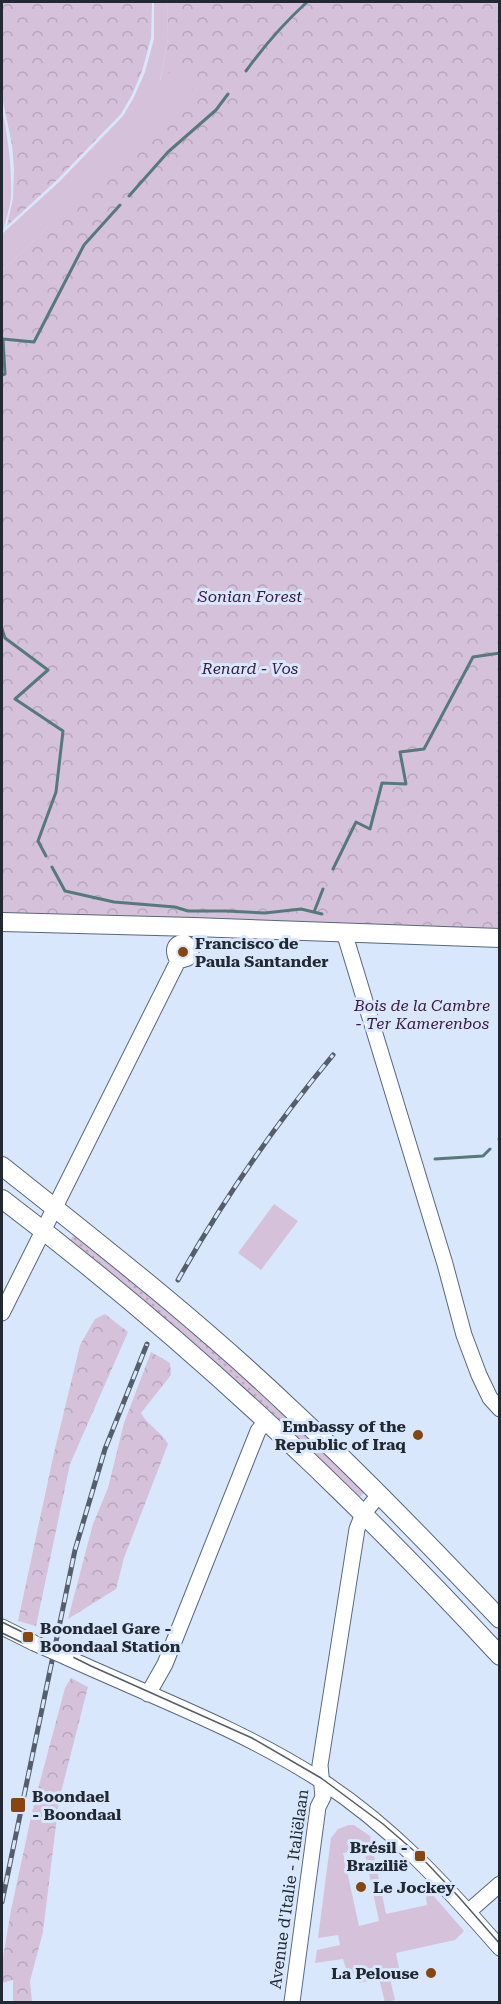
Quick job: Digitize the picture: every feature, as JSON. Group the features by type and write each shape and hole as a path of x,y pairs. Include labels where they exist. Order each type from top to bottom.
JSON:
{"main road":[{"path":"2,922 500,938"},
{"path":"2,1166 214,1340 291,1408 500,1619"},
{"path":"2,1199 172,1337 266,1421 363,1514 500,1656"}],"street":[{"path":"344,932 445,1264 464,1335 490,1398 500,1409"},
{"path":"2,1313 178,961"},
{"path":"148,1694 165,1664 258,1431 266,1421"},
{"path":"363,1514 379,1496"},
{"name":"Avenue d'Italie - Italiëlaan","path":"292,2002 318,1807 323,1797 320,1765 357,1529 363,1514"},
{"path":"2,1626 34,1643 251,1740 322,1781 399,1840 426,1866 500,1948"},
{"path":"468,1912 500,1884"}],"green space":[{"path":"2,2 152,2 151,38 142,71 121,114 58,179 7,226 13,198 14,168 12,145 2,97"},
{"path":"154,2 167,3 168,39 160,81 175,68 194,88 2,271 2,109 9,153 11,186 3,233 59,182 123,116 145,72 154,39"},
{"name":"Sonian Forest","path":"167,2 499,2 499,939 2,921 2,271 193,88 160,82 168,39"},
{"path":"274,1204 298,1221 261,1270 238,1253"},
{"path":"77,1232 245,1374 365,1492 358,1499 67,1243"},
{"path":"105,1314 128,1332 70,1464 36,1626 18,1621 54,1453 80,1345 95,1319"},
{"path":"151,1352 170,1363 171,1375 141,1413 168,1444 124,1558 116,1589 68,1619 93,1524 108,1488 124,1423"},
{"path":"71,1678 88,1687 59,1800 43,1932 30,1981 32,2002 13,2002 13,1980 2,1983 2,1963 11,1910 33,1808 65,1688"},
{"path":"354,1825 370,1836 386,1914 427,1905 426,1897 432,1894 464,1931 455,1940 396,1953 399,1968 388,1970 395,2000 385,2002 379,1979 359,1983 357,1974 348,1975 343,1959 315,1963 317,1950 340,1945 338,1935 318,1938 331,1838 338,1829","holes":["364,1849 379,1921 359,1926 343,1853"]}],"waterway":[{"path":"246,71 290,18 307,2"},
{"path":"129,196 168,152 216,110 228,94"},
{"path":"2,375 5,374 3,339 34,342 84,245 120,205"},
{"path":"2,629 5,638 48,670 15,699 63,731 56,792 38,841 46,856"},
{"path":"333,869 356,822 370,829 382,783 406,784 400,752 424,749 473,657 500,653"},
{"path":"52,867 65,891 114,902 175,907 188,911 265,913 301,909 322,914"},
{"path":"314,912 323,889"},
{"path":"435,1159 483,1156 490,1149"}],"tram line":[{"path":"2,1622 91,1666 252,1738 321,1778 383,1824 420,1856 500,1944"},
{"path":"2,1633 23,1643"}],"railway":[{"path":"178,1280 250,1164 333,1055"},
{"path":"2,1902 75,1550 105,1449 147,1344"}],"place":[{"name":"Francisco de Paula Santander","path":"183,952"},
{"name":"Embassy of the Republic of Iraq","path":"418,1435"},
{"name":"Boondael Gare - Boondaal Station","path":"28,1637"},
{"name":"Boondael - Boondaal","path":"18,1805"},
{"name":"Brésil - Brazilië","path":"420,1856"},
{"name":"Le Jockey","path":"361,1887"},
{"name":"La Pelouse","path":"431,1973"}],"park label":[{"name":"Renard - Vos","path":"250,668"},
{"name":"Bois de la Cambre - Ter Kamerenbos","path":"422,1014"}]}
